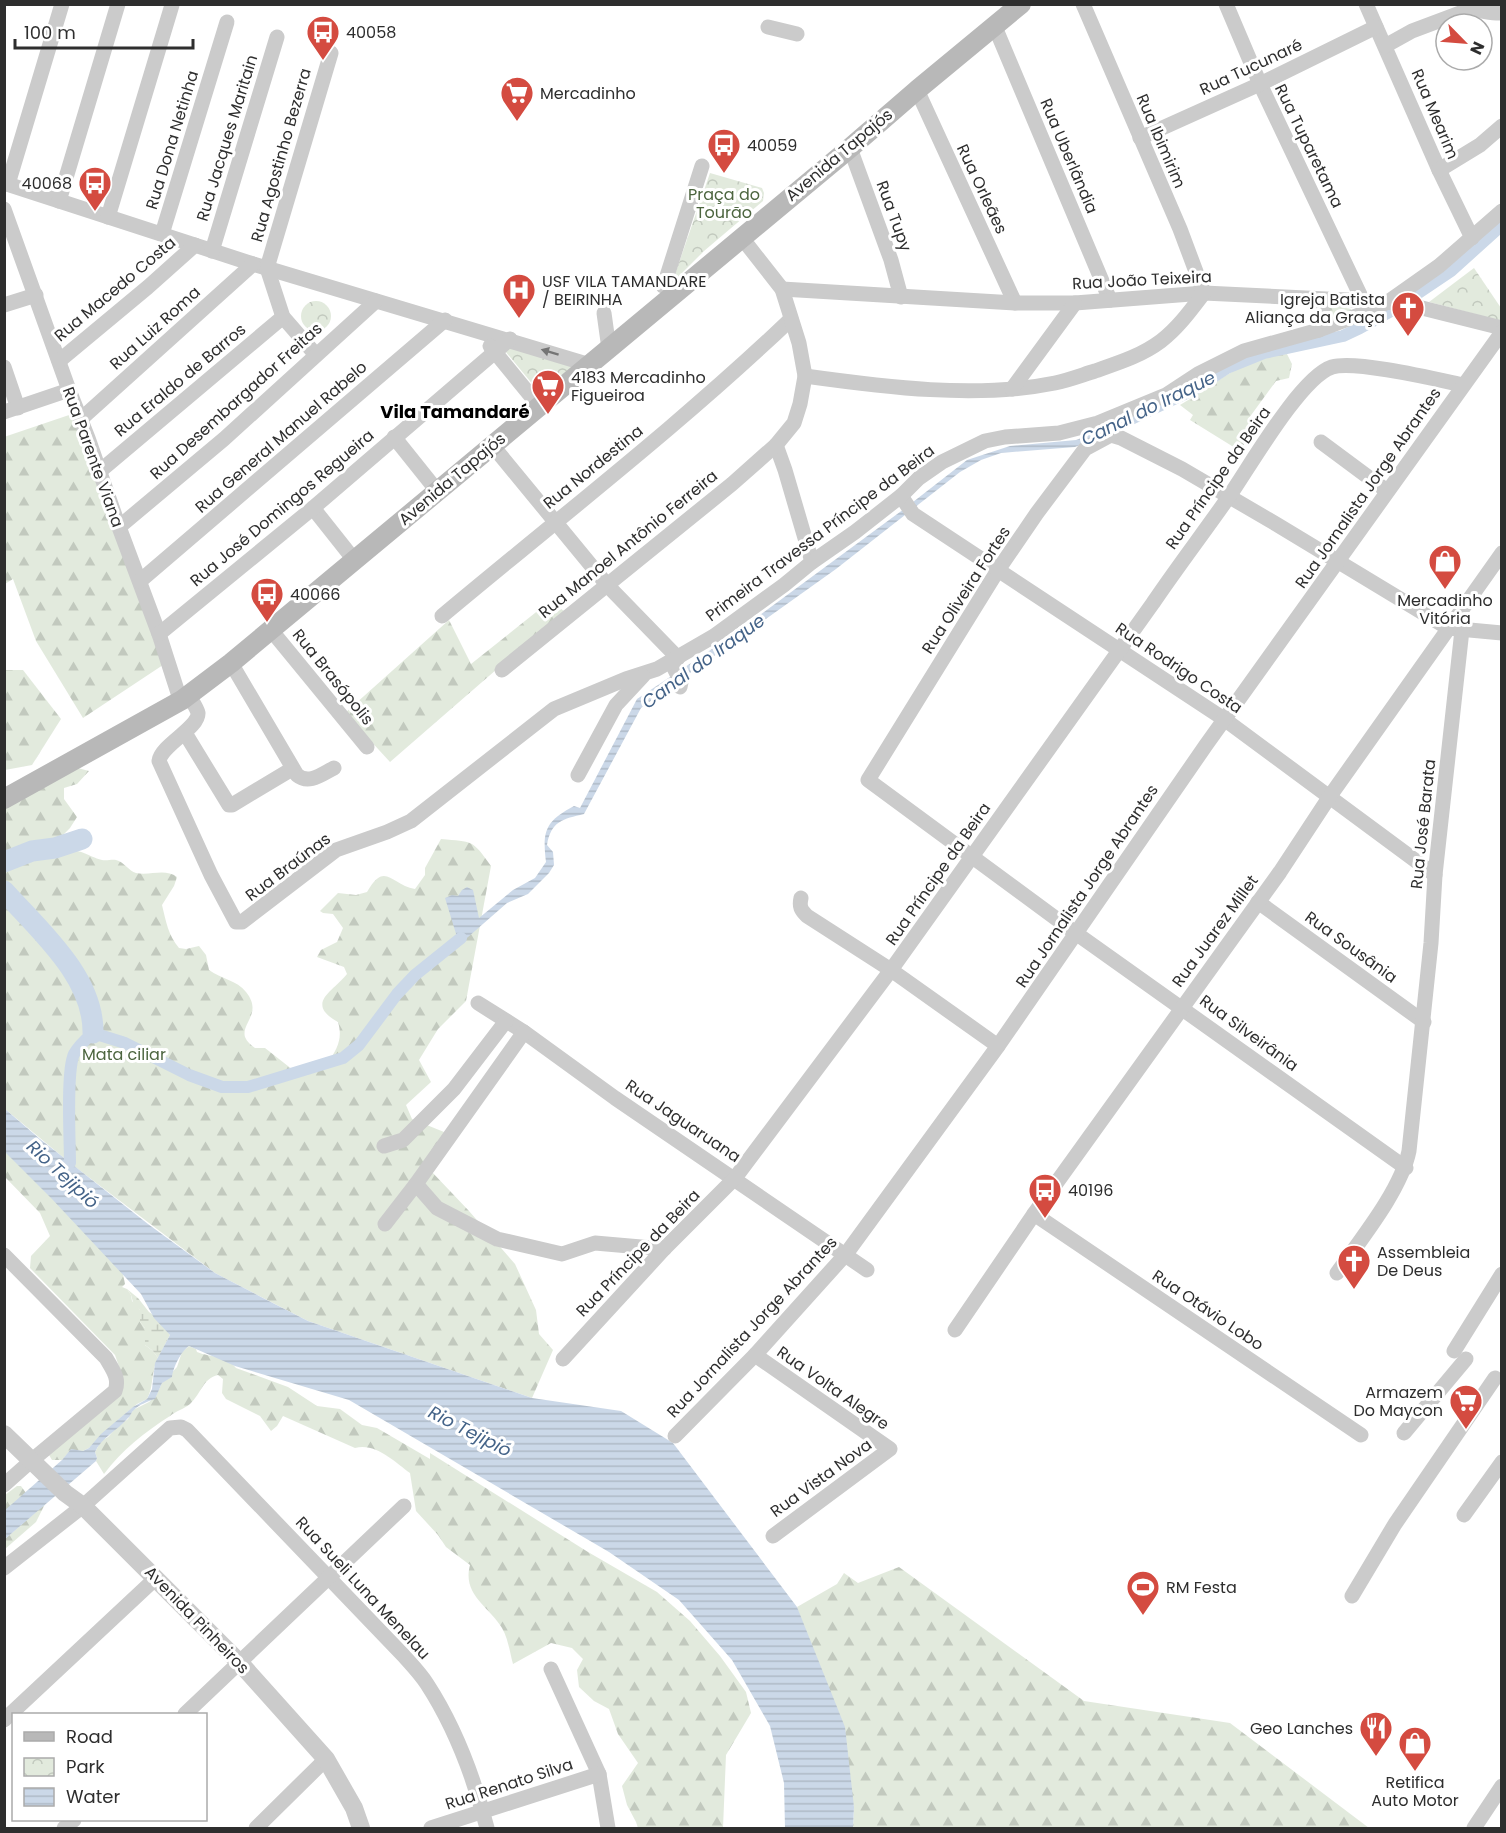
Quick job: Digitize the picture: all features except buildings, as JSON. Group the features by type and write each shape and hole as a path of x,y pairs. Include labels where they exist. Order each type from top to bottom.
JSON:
{"main road":[{"name":"Avenida Tapajós","path":"4,799 186,698 231,663 609,349 669,285 742,238 1021,4"}],"street":[{"path":"62,4 6,184 260,266 590,364"},
{"path":"59,201 118,4"},
{"name":"Rua Ibimirim","path":"1083,4 1204,293"},
{"name":"Rua Tuparetama","path":"1226,4 1260,84 1363,301"},
{"name":"Rua Mearim","path":"1366,4 1439,170 1472,238"},
{"path":"108,217 172,5"},
{"path":"1386,46 1412,31 1468,10 1502,13"},
{"name":"Rua Dona Netinha","path":"162,234 227,22"},
{"path":"768,27 797,34"},
{"name":"Rua Uberlândia","path":"995,27 1110,300"},
{"name":"Rua Tucunaré","path":"1140,138 1260,84 1376,27"},
{"name":"Rua Jacques Maritain","path":"212,250 277,37"},
{"name":"Rua Agostinho Bezerra","path":"260,266 331,53"},
{"name":"Rua Orleães","path":"917,90 1015,303"},
{"path":"1439,170 1480,145 1502,126"},
{"name":"Rua Tupy","path":"850,148 891,260 901,297"},
{"path":"669,285 702,166"},
{"name":"Rua Parente Viana","path":"4,209 159,634 178,693 186,698"},
{"name":"Primeira Travessa Príncipe da Beira","path":"677,671 741,617 812,562 855,532 906,504 919,478 942,462 985,441 1005,437 1059,433 1098,423 1166,395 1198,374 1244,351 1319,330 1388,302 1439,266 1502,211"},
{"path":"742,238 782,289 799,343 805,376 892,387 958,390 1012,389 1058,382 1118,364 1144,352 1171,333 1204,293"},
{"name":"Rua Macedo Costa","path":"59,361 195,245"},
{"path":"260,266 283,316 316,355"},
{"name":"Rua Luiz Roma","path":"81,419 260,266"},
{"name":"Rua João Teixeira","path":"782,289 1015,303 1075,303 1204,293 1388,302 1414,306 1502,330"},
{"path":"4,305 36,295"},
{"path":"1313,298 1319,303 1323,313 1319,330"},
{"name":"Rua Desembargador Freitas","path":"119,527 224,439 376,301"},
{"path":"1012,389 1075,303"},
{"path":"604,313 609,349"},
{"name":"Rua Eraldo de Barros","path":"100,471 283,316"},
{"name":"Rua Nordestina","path":"442,616 668,430 791,319"},
{"name":"Rua General Manuel Rabelo","path":"140,582 445,320"},
{"path":"477,330 539,406"},
{"name":"Rua Jornalista Jorge Abrantes","path":"675,1436 755,1355 846,1254 998,1046 1224,719 1502,330"},
{"name":"Rua José Domingos Regueira","path":"159,634 313,508 510,339"},
{"name":"Rua Príncipe da Beira","path":"563,1359 664,1249 735,1178 972,858 1284,415 1309,384 1329,368 1340,366 1381,370 1463,385"},
{"path":"4,367 11,410 69,390"},
{"name":"Rua Manoel Antônio Ferreira","path":"502,670 608,586 776,446 794,423 805,376"},
{"path":"1098,423 1116,436 1182,469 1455,629 1502,633"},
{"name":"Rua Oliveira Fortes","path":"868,780 998,570 1085,448 1116,436"},
{"path":"394,437 438,492"},
{"path":"1321,442 1387,491"},
{"path":"492,445 677,671"},
{"path":"776,446 812,562"},
{"name":"Rua Rodrigo Costa","path":"906,504 998,570 1224,719 1435,875"},
{"path":"313,508 355,561"},
{"name":"Rua Juarez Millet","path":"955,1330 1034,1214 1258,902 1330,796 1455,629 1502,553"},
{"name":"Rua José Barata","path":"1406,1168 1424,1022 1455,629"},
{"name":"Rua Brasópolis","path":"271,630 367,747"},
{"path":"231,663 292,769 303,780 308,780 334,768"},
{"name":"Rua Braúnas","path":"186,698 198,714 185,733 160,753 159,761 211,875 236,922 239,923 245,921 336,850 411,821 554,709 626,679 645,674 677,671"},
{"path":"578,775 616,705 645,674"},
{"path":"185,733 225,802 232,805 292,769"},
{"name":"Rua Silveirânia","path":"868,780 1077,934 1406,1168"},
{"path":"801,898 801,910 807,916 891,970 998,1046"},
{"name":"Rua Sousânia","path":"1258,902 1424,1022"},
{"name":"Rua Jaguaruana","path":"478,1003 524,1032 615,1098 867,1269"},
{"path":"384,1146 403,1140 454,1089 506,1021"},
{"path":"385,1224 417,1184 524,1032"},
{"path":"1337,1273 1406,1168"},
{"path":"417,1184 437,1208 497,1239 562,1254 595,1243 664,1249"},
{"name":"Rua Otávio Lobo","path":"1034,1214 1361,1435"},
{"path":"4,1254 106,1358 118,1384 115,1391 33,1463 4,1485"},
{"path":"1404,1433 1460,1355 1502,1274"},
{"name":"Rua Volta Alegre","path":"755,1355 891,1449"},
{"path":"1352,1596 1395,1524 1495,1378"},
{"name":"Rua Sueli Luna Menelau","path":"83,1506 170,1428 176,1426 187,1430 403,1655 426,1683 449,1723 465,1759 487,1828"},
{"name":"Avenida Pinheiros","path":"4,1434 65,1493 83,1506 240,1663 326,1759 354,1808 361,1828"},
{"name":"Rua Vista Nova","path":"773,1536 891,1449"},
{"path":"1464,1515 1502,1462"},
{"path":"4,1568 83,1506"},
{"path":"186,1713 404,1506"},
{"path":"4,1720 156,1578"},
{"path":"551,1669 598,1774 608,1828"},
{"path":"256,1828 326,1759"},
{"name":"Rua Renato Silva","path":"431,1828 598,1774"},
{"path":"1474,1828 1502,1786"}],"green space":[{"name":"Praça do Tourão","path":"710,173 762,188 763,201 704,251 672,283"},
{"path":"1474,268 1501,308 1501,321 1429,302"},
{"path":"316,301 326,306 331,316 326,326 316,331 306,326 301,316 306,306"},
{"path":"1326,304 1351,309 1351,315 1328,321"},
{"path":"507,347 574,366 546,395 539,392 505,351"},
{"path":"1287,354 1292,364 1289,378 1276,381 1249,418 1255,426 1240,451 1190,420 1193,415 1180,405 1252,361 1266,356"},
{"path":"72,414 163,665 83,718 36,641 13,579 5,584 4,437"},
{"path":"550,601 564,611 390,762 345,713 449,620 471,664"},
{"path":"5,670 23,670 61,719 32,765 5,770"},
{"name":"Mata ciliar","path":"74,767 89,771 77,784 64,788 64,799 77,817 63,835 63,845 66,850 81,852 102,860 116,860 136,873 168,873 177,877 162,905 175,943 179,948 186,949 199,946 206,955 209,970 234,982 246,992 251,999 252,1006 245,1032 247,1040 255,1048 265,1048 293,1070 300,1072 328,1063 339,1039 338,1022 328,1015 322,1003 329,992 347,974 344,967 317,957 321,950 337,942 343,928 333,914 320,911 338,893 356,895 367,892 379,877 389,877 415,889 425,875 425,868 441,839 471,844 485,857 491,866 466,1001 438,1029 419,1060 431,1082 406,1105 412,1119 444,1132 431,1171 515,1264 536,1310 539,1334 553,1350 532,1398 308,1321 215,1273 70,1163 5,1109 5,795"},
{"path":"4,1133 122,1269 125,1284 122,1287 127,1289 132,1301 140,1310 140,1322 145,1328 145,1345 158,1358 147,1399 119,1419 89,1448 83,1451 71,1450 62,1460 52,1460 49,1455 122,1375 115,1355 30,1268 31,1256 50,1236 40,1213 5,1177"},
{"path":"127,1289 159,1319 170,1335 158,1358 145,1345 145,1328 140,1322 140,1310 134,1306"},
{"path":"189,1346 197,1352 223,1359 236,1368 288,1387 317,1406 340,1409 362,1425 377,1428 430,1459 430,1453 588,1552 657,1592 690,1621 720,1656 746,1692 751,1713 726,1755 723,1828 638,1828 627,1805 622,1786 638,1763 618,1734 609,1709 594,1701 579,1687 577,1670 583,1659 572,1648 551,1643 513,1664 502,1628 473,1592 469,1575 470,1565 446,1547 416,1511 410,1473 384,1454 370,1448 355,1448 283,1416 271,1431 260,1416 226,1399 222,1393 223,1379 218,1375 205,1383 190,1404 134,1442 104,1474 96,1461 95,1452 101,1441 128,1419 133,1410 156,1396 162,1383 177,1367 182,1352"},
{"path":"17,1486 21,1486 26,1493 5,1511 5,1495"},
{"path":"45,1504 36,1522 5,1549 5,1539"},
{"path":"899,1567 1084,1701 1230,1723 1369,1828 853,1828 854,1806 797,1607 837,1584 844,1573 858,1583"}],"water":[{"path":"1100,431 1104,435 1075,447 1001,453 981,460 960,472 836,569 641,708 584,814 559,822 552,831 547,845 553,852 554,865 549,873 528,894 507,903 452,951 449,944 457,937 445,898 452,895 458,896 467,887 473,890 479,918 513,890 535,878 546,862 545,842 548,828 565,811 574,806 580,808 637,699 730,637 967,460 1010,446 1076,440"},
{"name":"Rio Tejipió","path":"5,1109 148,1224 215,1273 308,1321 532,1398 621,1411 673,1443 797,1607 845,1727 854,1807 853,1828 785,1828 784,1783 770,1726 732,1660 679,1600 609,1552 349,1400 235,1366 189,1346 178,1360 172,1377 162,1383 155,1399 136,1408 101,1442 95,1452 96,1461 5,1539 4,1511 62,1460 71,1449 83,1451 89,1448 101,1434 133,1407 147,1399 152,1389 155,1363 170,1335 154,1318 141,1294 5,1152"}],"waterway":[{"name":"Canal do Iraque","path":"1101,433 1195,389 1227,368 1264,353 1343,336 1360,328 1393,310 1451,271 1502,225"},
{"path":"4,862 32,851 55,848 82,839"},
{"path":"4,891 48,938 75,974 91,1012 93,1033"},
{"name":"Canal do Iraque","path":"70,1163 69,1090 72,1063 78,1048 93,1033 125,1043 189,1075 222,1087 248,1087 343,1058 359,1045 397,994 415,975 461,938"}],"place":[{"name":"40058","path":"323,61"},
{"name":"Mercadinho","path":"517,122"},
{"name":"40059","path":"724,174"},
{"name":"40068","path":"95,212"},
{"name":"USF VILA TAMANDARE / BEIRINHA","path":"519,319"},
{"name":"Igreja Batista Aliança da Graça","path":"1408,337"},
{"name":"4183 Mercadinho Figueiroa","path":"548,415"},
{"name":"Mercadinho Vitória","path":"1445,590"},
{"name":"40066","path":"267,623"},
{"name":"40196","path":"1045,1219"},
{"name":"Assembleia De Deus","path":"1354,1290"},
{"name":"Armazem Do Maycon","path":"1466,1430"},
{"name":"RM Festa","path":"1143,1616"},
{"name":"Geo Lanches","path":"1376,1757"},
{"name":"Retifica Auto Motor","path":"1415,1772"}],"district":[{"name":"Vila Tamandaré","path":"455,411"}]}
